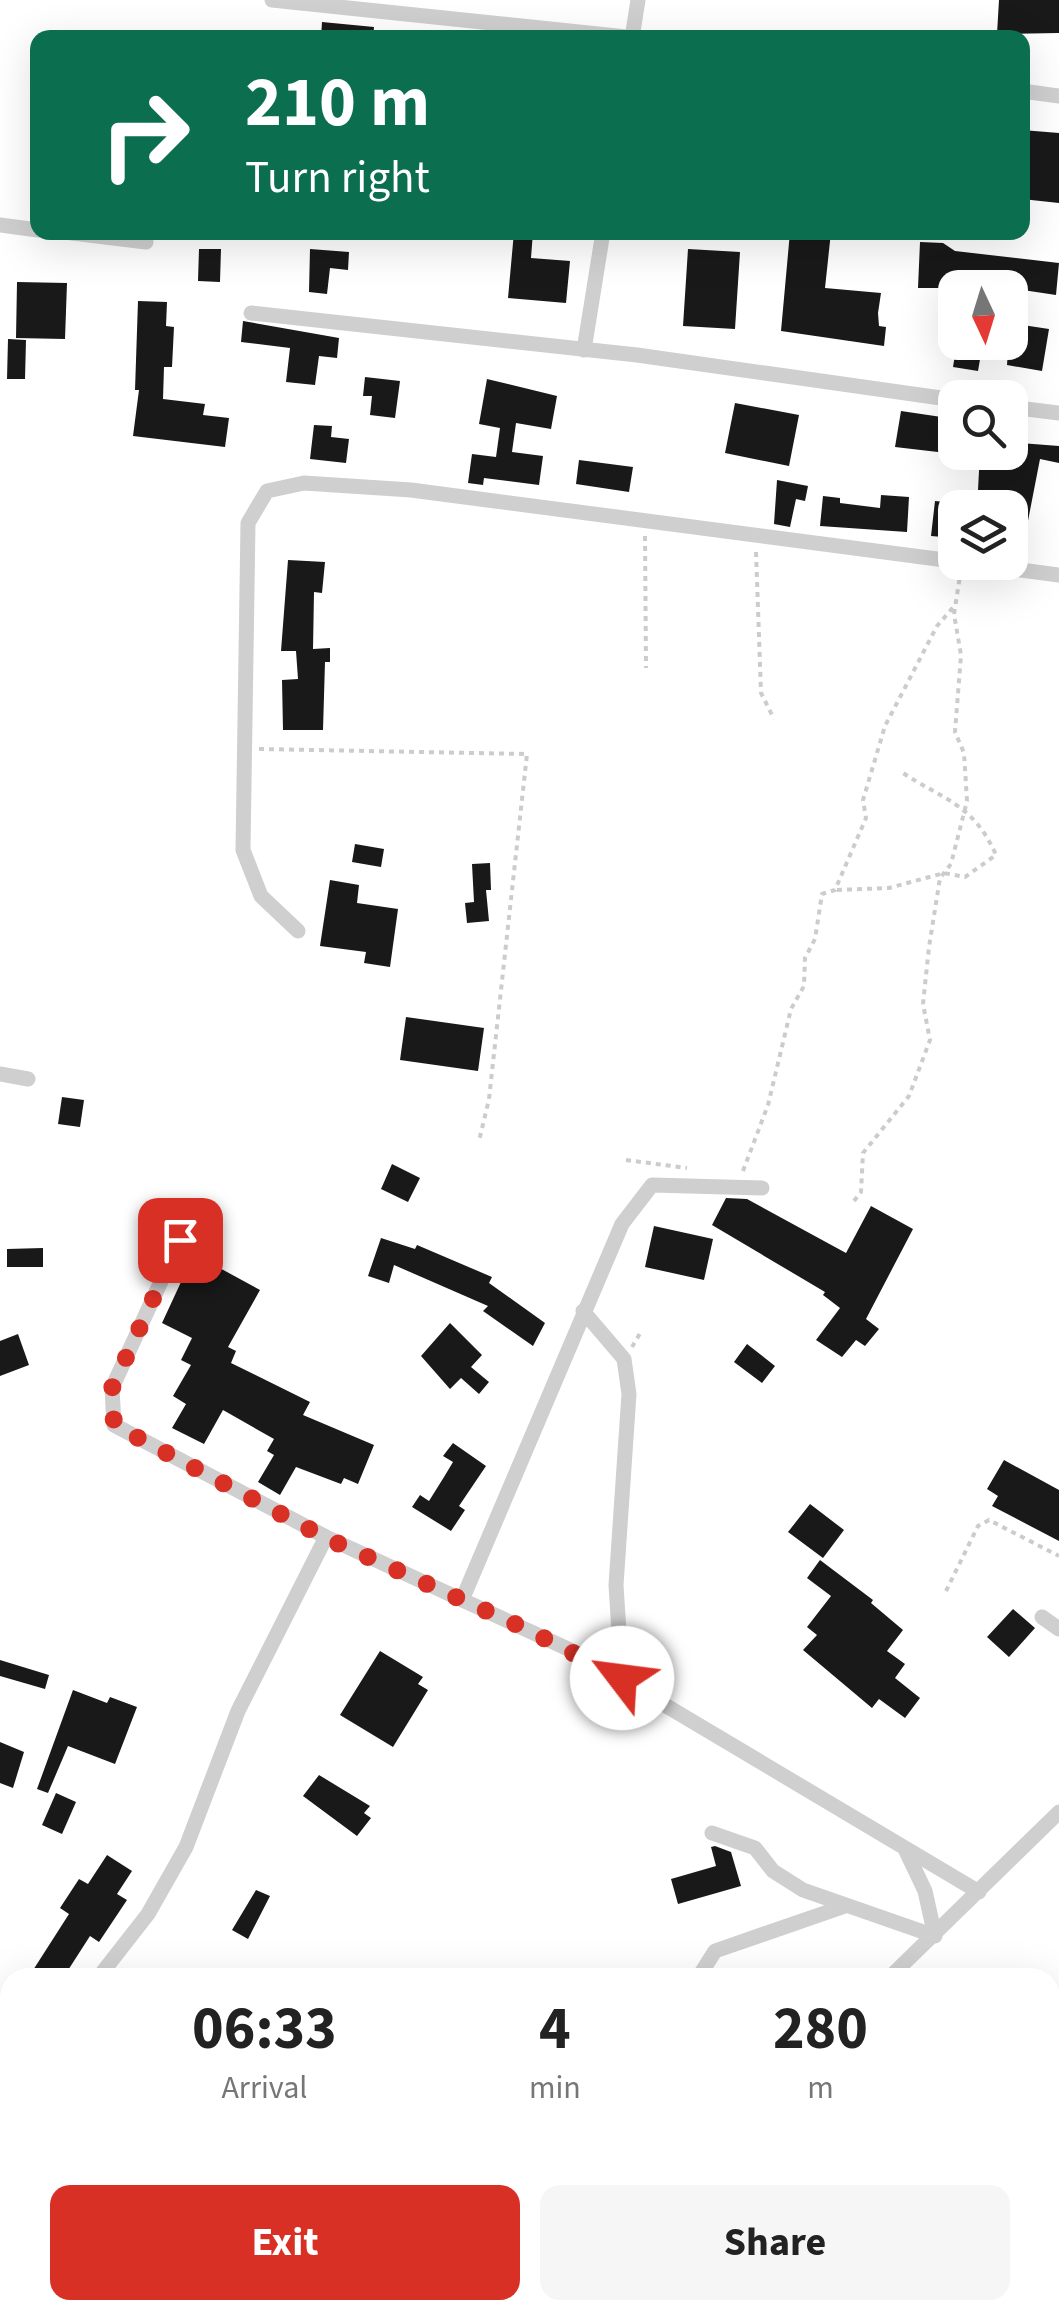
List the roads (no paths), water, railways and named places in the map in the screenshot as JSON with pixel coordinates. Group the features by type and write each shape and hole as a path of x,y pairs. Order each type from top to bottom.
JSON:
{"street":[{"path":"272,0 565,30"},
{"path":"634,30 638,0"},
{"path":"1030,92 1059,96"},
{"path":"0,226 30,229"},
{"path":"130,240 146,242"},
{"path":"584,350 602,240"},
{"path":"251,313 584,350 938,398"},
{"path":"1028,409 1059,413"},
{"path":"298,932 261,896 244,850 248,523 267,491 304,483 412,490 938,562"},
{"path":"1028,572 1059,575"},
{"path":"0,1074 28,1079"},
{"path":"462,1600 622,1224 652,1185 762,1188"},
{"path":"180,1240 112,1388 114,1425 326,1538 622,1678 979,1892"},
{"path":"583,1311 624,1359 629,1394 616,1585 622,1678"},
{"path":"106,1968 148,1914 186,1847 238,1710 326,1538"},
{"path":"1042,1617 1059,1630"},
{"path":"900,1968 1059,1812"},
{"path":"712,1832 755,1848 773,1871 802,1890 935,1936"},
{"path":"905,1849 925,1891 935,1936"},
{"path":"705,1968 715,1952 845,1906"}]}
